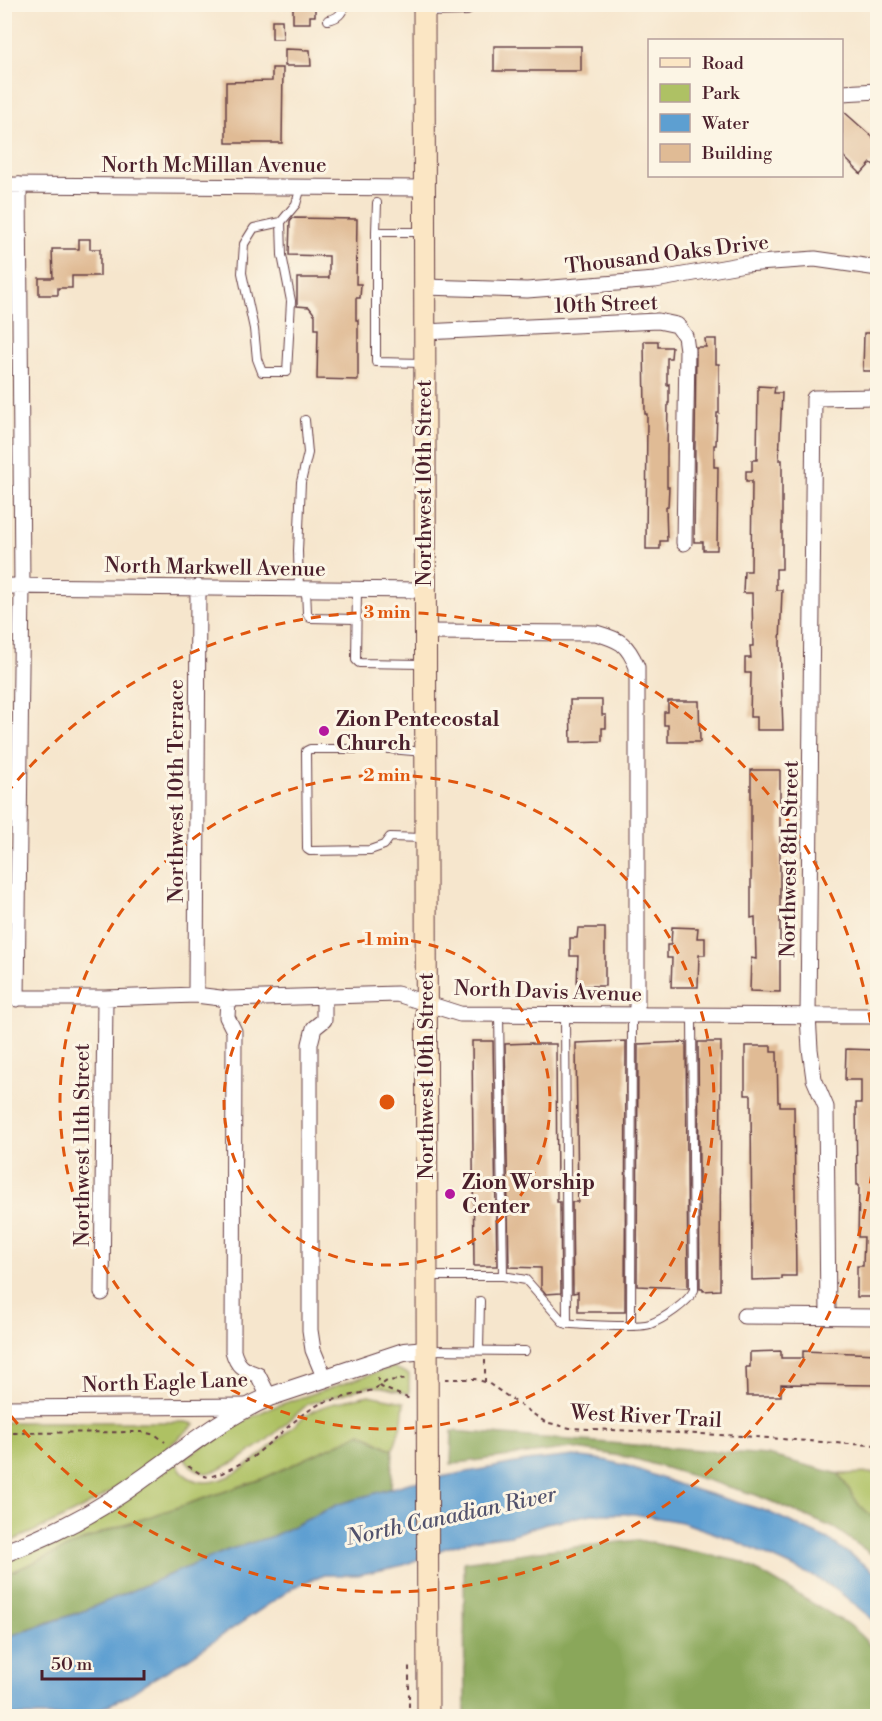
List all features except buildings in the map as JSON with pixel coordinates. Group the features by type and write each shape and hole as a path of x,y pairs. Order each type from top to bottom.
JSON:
{"main road":[{"name":"Northwest 10th Street","path":"424,8 426,1379 418,1412 428,1716"}],"street":[{"path":"843,93 878,91"},
{"name":"North McMillan Avenue","path":"12,185 423,188"},
{"path":"11,998 22,586 12,185"},
{"name":"Thousand Oaks Drive","path":"424,287 527,290 655,280 746,264 815,259 878,268"},
{"name":"10th Street","path":"424,332 658,321 677,325 685,336 687,350 684,543"},
{"name":"Northwest 8th Street","path":"828,1317 826,1107 814,1079 808,1016 814,398 878,397"},
{"name":"North Markwell Avenue","path":"4,586 424,590"},
{"name":"Northwest 10th Terrace","path":"196,995 198,587"},
{"path":"424,632 596,633 620,640 631,652 637,668 634,1015"},
{"name":"North Davis Avenue","path":"11,998 196,995 228,999 397,994 460,1014 878,1016"},
{"path":"324,996 324,1020 314,1028 310,1044 310,1330 313,1350 324,1379"},
{"name":"Northwest 11th Street","path":"102,1293 105,998"},
{"path":"228,999 227,1017 234,1030 233,1351 236,1364 258,1375 269,1397"},
{"path":"744,1316 878,1317"},
{"name":"North Eagle Lane","path":"4,1408 248,1406 404,1352 426,1350"},
{"path":"4,1553 55,1533 101,1508 216,1425 248,1406"}],"lane":[{"path":"328,20 336,18 343,12 345,4"},
{"path":"424,8 468,11 472,4"},
{"path":"281,222 282,255 291,301 287,372 262,372 256,359 254,329 243,273 244,244 254,228 281,222 296,204 301,187"},
{"path":"377,203 376,362 424,363"},
{"path":"376,232 424,232"},
{"path":"305,420 308,453 301,482 298,551 307,613 310,618 356,619"},
{"path":"357,590 356,660 359,663 424,664"},
{"path":"425,752 390,749 310,749 306,751 307,849 310,851 370,850 384,845 390,837 426,838"},
{"path":"499,1014 503,1276"},
{"path":"565,1014 567,1324"},
{"path":"631,1324 634,1015"},
{"path":"426,1276 503,1276 526,1280 567,1324 649,1324 682,1305 694,1290 693,1015"},
{"path":"480,1301 482,1350"},
{"path":"426,1350 525,1351"}],"path":[{"path":"482,1350 485,1382"},
{"name":"West River Trail","path":"4,1433 142,1432 162,1439 198,1474 209,1477 253,1457 303,1414 321,1403 381,1387 392,1380 475,1379 485,1382 545,1422 570,1428 878,1445"},
{"path":"381,1387 410,1398 418,1412"}],"green space":[{"path":"392,1367 409,1374 409,1394 370,1386 308,1404 266,1441 237,1461 218,1470 201,1472 184,1458 239,1423 270,1408"},
{"path":"369,1395 404,1402 402,1422 393,1450 361,1433 262,1479 101,1533 5,1575 5,1562 90,1524 176,1463 188,1477 203,1482 219,1480 236,1473 252,1462 314,1410"},
{"path":"4,1422 185,1422 195,1424 145,1466 92,1503 5,1544"},
{"path":"452,1431 767,1455 839,1474 859,1505 877,1520 877,1558 834,1528 756,1495 632,1458 571,1448 451,1464"},
{"path":"361,1433 393,1450 391,1489 339,1504 273,1536 228,1550 86,1610 28,1629 5,1640 5,1575 101,1533 262,1479"},
{"path":"877,1473 877,1520 859,1505 839,1474"},
{"path":"638,1540 743,1562 851,1626 877,1652 877,1716 465,1716 464,1562"},
{"path":"145,1710 323,1716 126,1716"}],"water":[{"name":"North Canadian River","path":"574,1456 628,1466 683,1486 766,1511 828,1539 877,1574 877,1623 838,1591 817,1578 731,1539 682,1522 634,1514 592,1514 546,1523 511,1535 472,1540 404,1565 358,1575 322,1575 296,1586 184,1661 127,1696 86,1716 5,1716 4,1639 10,1636 86,1610 228,1550 273,1536 339,1504 409,1483 526,1461"}],"place":[{"name":"Zion Pentecostal Church","path":"324,731"},
{"name":"Zion Worship Center","path":"450,1194"}]}
